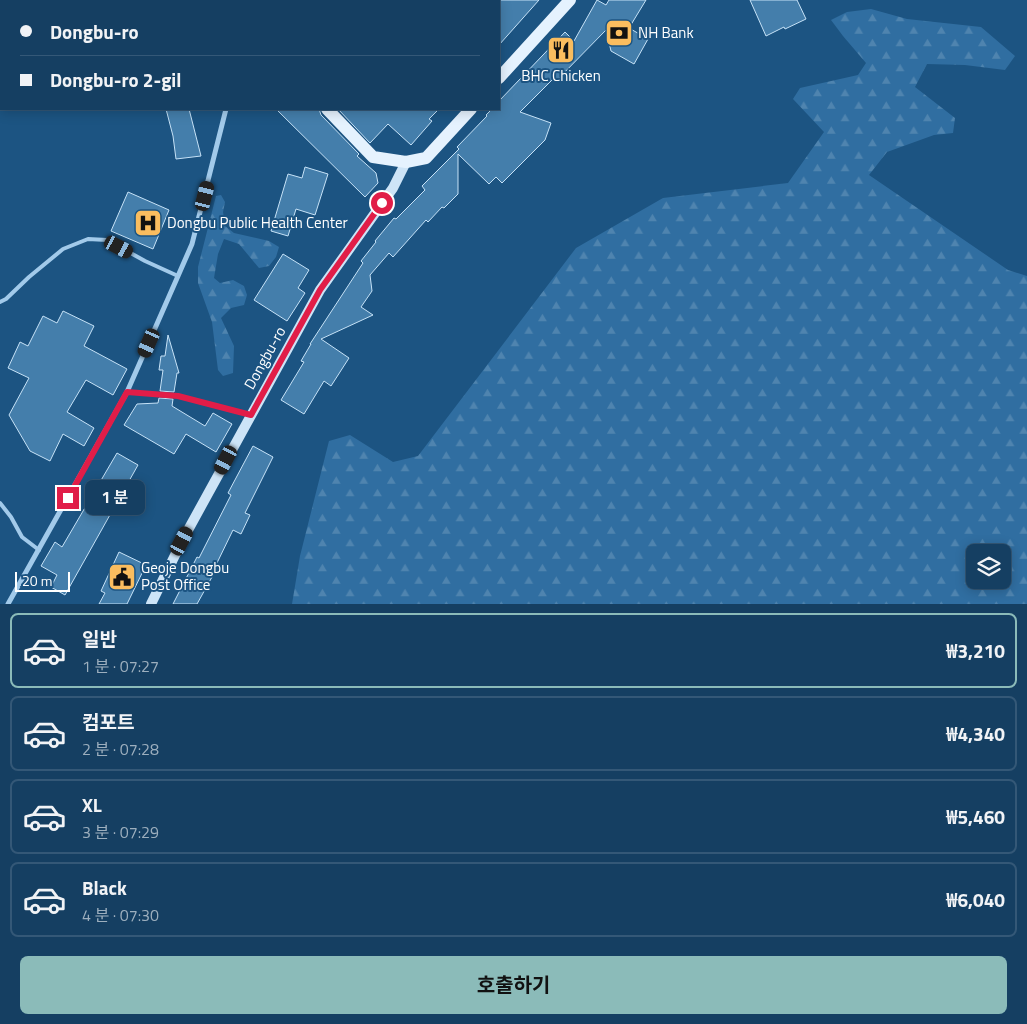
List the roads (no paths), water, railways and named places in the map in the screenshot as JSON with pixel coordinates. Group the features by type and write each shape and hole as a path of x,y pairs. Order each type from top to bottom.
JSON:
{"main road":[{"path":"500,77 570,0"},
{"path":"328,110 374,156 406,162 426,158 470,110"}],"street":[{"path":"8,604 127,392 192,244 226,110"},
{"name":"Dongbu-ro","path":"151,604 182,541 320,290 393,188 406,162"}],"lane":[{"path":"0,302 6,299 63,248 88,239 107,240 145,261 178,276"},
{"path":"127,392 178,396 251,415"},
{"path":"0,503 22,537 38,550"}],"place":[{"name":"NH Bank","path":"619,33"},
{"name":"BHC Chicken","path":"561,50"},
{"name":"Dongbu Public Health Center","path":"148,223"},
{"name":"Geoje Dongbu Post Office","path":"122,577"}]}
